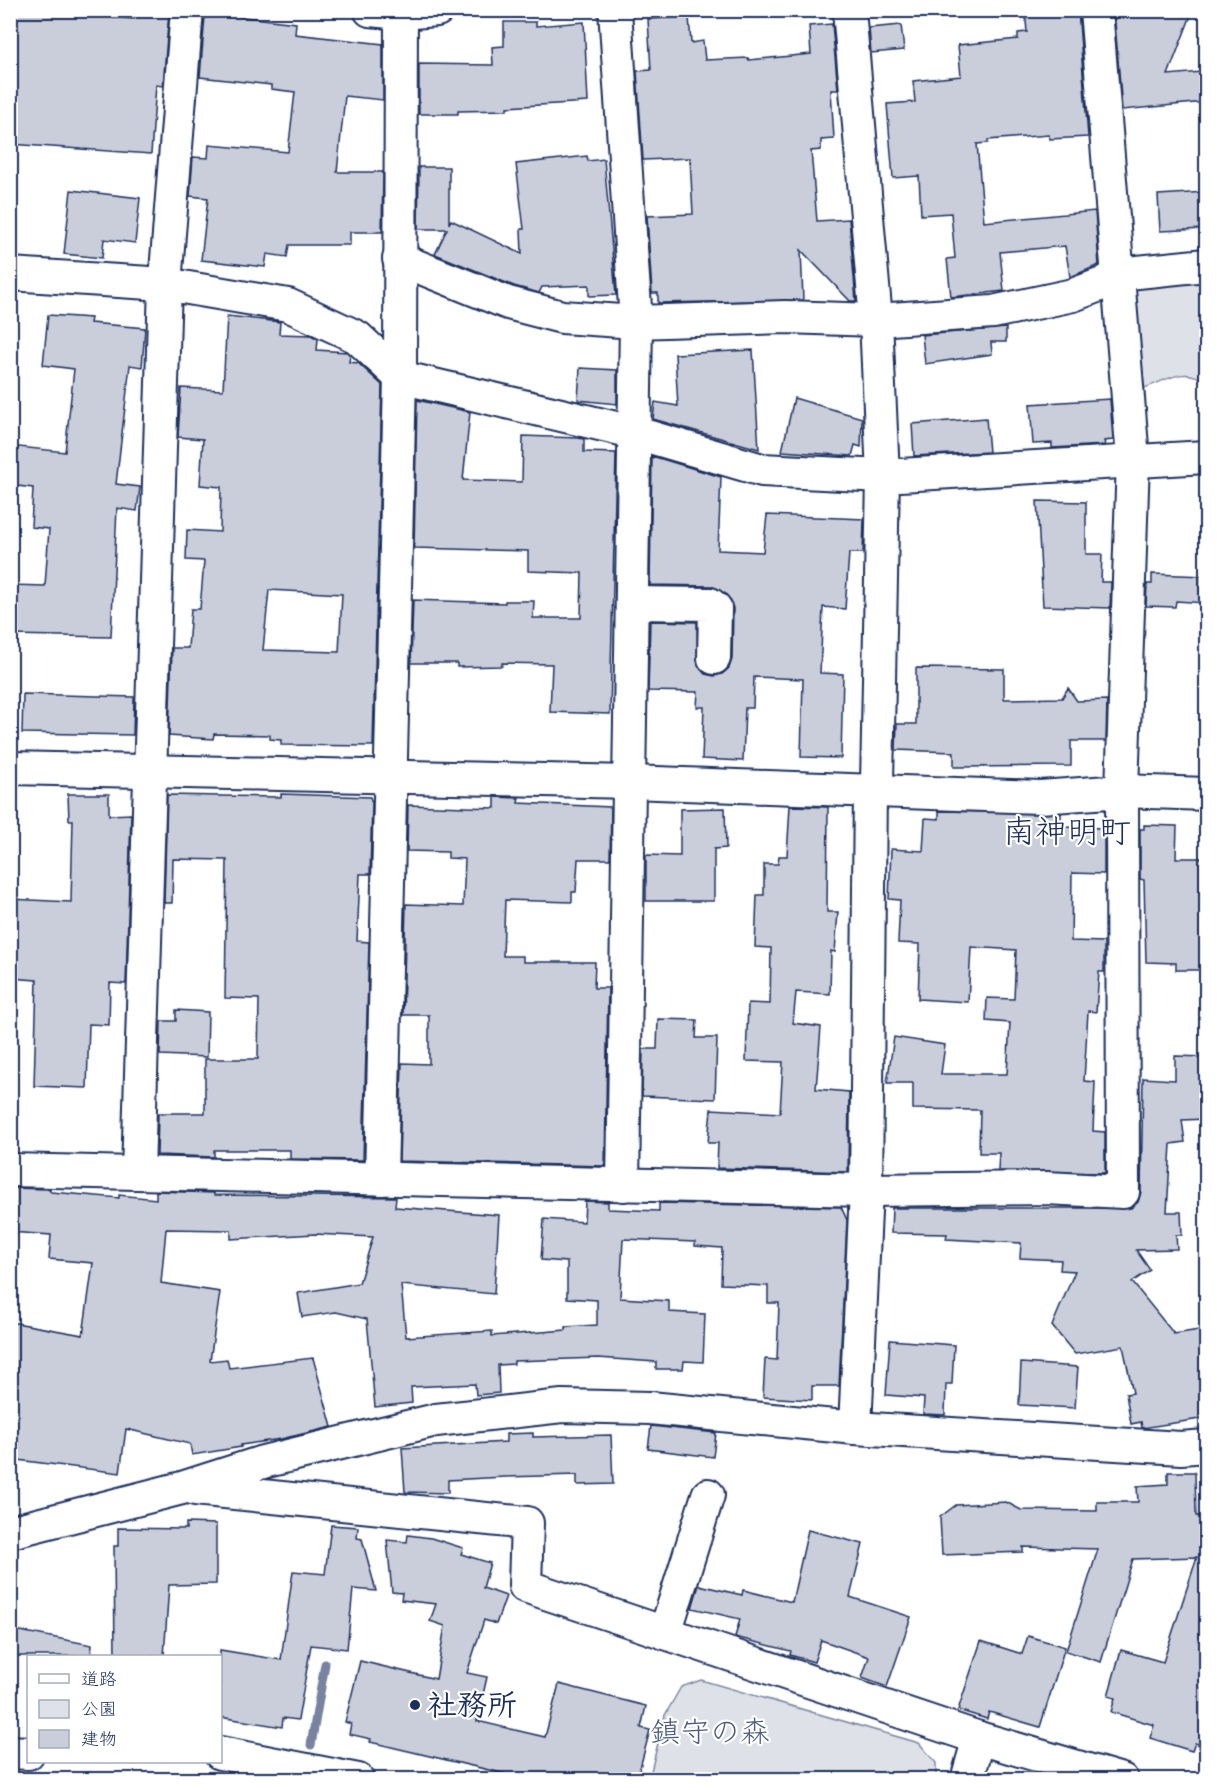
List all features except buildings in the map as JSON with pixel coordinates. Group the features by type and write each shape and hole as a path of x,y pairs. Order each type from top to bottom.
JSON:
{"street":[{"path":"138,1173 165,284 187,10"},
{"path":"370,10 401,12 437,10"},
{"path":"615,10 636,322 623,1185"},
{"path":"849,10 876,320 883,476 877,783 870,790 866,1190 855,1428"},
{"path":"10,1170 866,1190 1046,1188 1122,1192 1122,791 1133,459 1096,10"},
{"path":"381,1179 400,377 401,12"},
{"path":"399,259 508,303 562,317 636,322 785,317 876,320 993,312 1072,295 1105,283 1118,274 1206,265"},
{"path":"10,274 165,284 288,305 357,337 400,377 633,432 762,470 883,476 1133,459 1206,457"},
{"path":"632,603 710,604 715,608 714,658"},
{"path":"10,768 630,782 1040,797 1122,791 1206,794"},
{"path":"10,1532 182,1488 263,1462 436,1420 562,1406 650,1407 855,1428 1181,1448 1206,1446"},
{"path":"182,1488 527,1523 525,1586 979,1738 1122,1779"},
{"path":"665,1633 708,1495"},
{"path":"967,1779 979,1738"},
{"path":"10,1752 27,1753"},
{"path":"222,1753 358,1779"}],"green space":[{"path":"1206,273 1206,382 1198,377 1181,375 1141,389 1130,281"},
{"name":"鎮守の森","path":"701,1680 919,1743 936,1763 936,1779 649,1779 665,1715 681,1687"}],"waterway":[{"path":"311,1745 325,1664"}],"place":[{"name":"社務所","path":"415,1705"}],"district":[{"name":"南神明町","path":"1067,831"}]}
